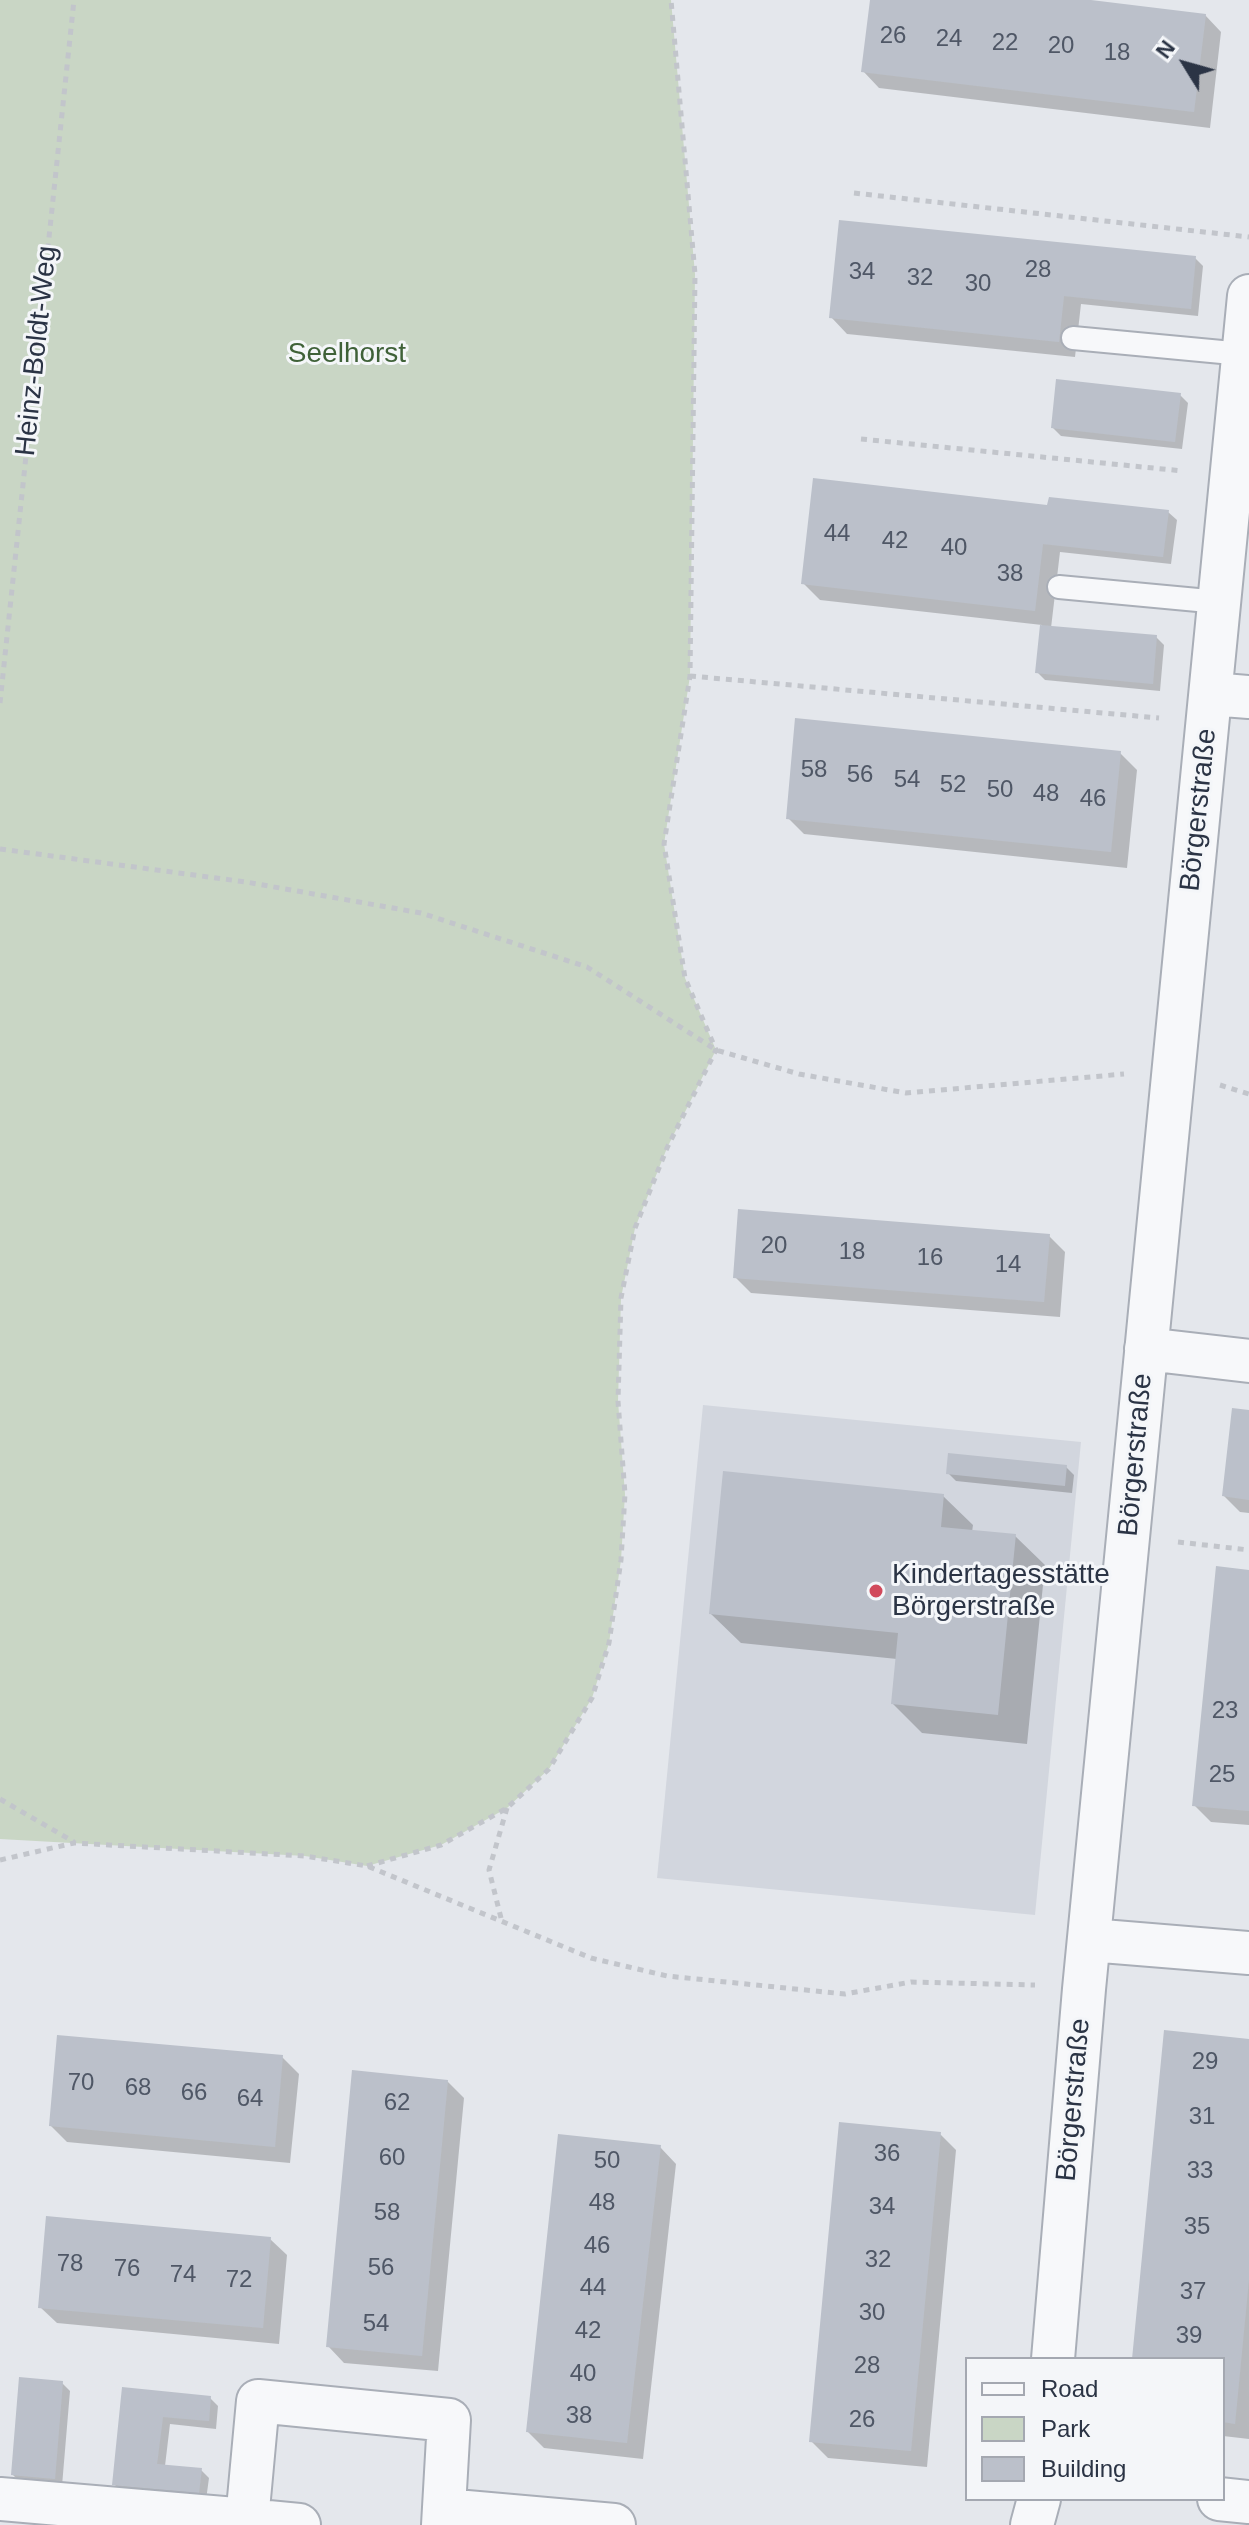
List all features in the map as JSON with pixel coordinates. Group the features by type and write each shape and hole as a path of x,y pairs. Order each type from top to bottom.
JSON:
{"street":[{"name":"Börgerstraße","path":"1053,2357 1084,1989 1173,1070 1222,704 1219,602 1249,296"},
{"path":"1146,1349 1249,1361"},
{"path":"1090,1940 1249,1953"},
{"path":"247,2520 258,2401 449,2420 444,2518 614,2525"},
{"path":"0,2499 299,2525"},
{"path":"1225,2500 1249,2502"},
{"path":"1032,2525 1038,2501"}],"lane":[{"path":"1073,338 1243,354"},
{"path":"1059,587 1219,602"}],"path":[{"name":"Heinz-Boldt-Weg","path":"0,703 74,0"},
{"path":"367,1866 441,1845 507,1808 549,1769 592,1698 609,1643 621,1560 625,1494 618,1401 621,1298 635,1228 667,1148 716,1050 685,978 664,844 690,676 695,274 671,0"},
{"path":"854,193 1249,237"},
{"path":"861,439 1232,476"},
{"path":"690,676 1222,704"},
{"path":"0,849 246,882 421,913 587,967 716,1050 799,1074 906,1093 1173,1070"},
{"path":"1129,1536 1249,1550"},
{"path":"0,1799 74,1843"},
{"path":"501,1919 489,1870 507,1808"},
{"path":"0,1860 74,1843 305,1856 367,1866 591,1958 667,1976 845,1994 911,1982 1084,1989"}],"shaded area":[{"name":"Kindertagesstätte Börgerstraße","path":"703,1405 1081,1442 1035,1915 657,1878"}],"green space":[{"name":"Seelhorst","path":"0,0 671,0 695,274 690,676 664,844 685,978 716,1050 667,1148 635,1228 621,1298 618,1401 625,1494 621,1560 609,1643 592,1698 549,1769 507,1808 441,1845 367,1866 305,1856 0,1839"}],"building":[{"path":"870,0 1091,0 1206,14 1194,112 861,72"},
{"path":"839,220 1196,256 1191,309 1064,296 1059,342 829,318"},
{"path":"1056,379 1181,393 1175,442 1051,428"},
{"path":"813,478 1047,505 1049,497 1169,510 1163,557 1043,544 1035,611 801,584"},
{"path":"1040,625 1157,635 1153,684 1035,673"},
{"path":"795,718 1121,751 1111,852 786,819"},
{"path":"738,1209 1050,1234 1044,1302 733,1278"},
{"path":"1232,1408 1249,1410 1249,1500 1222,1496"},
{"path":"948,1453 1067,1465 1065,1486 946,1474"},
{"path":"723,1471 944,1494 941,1527 1016,1534 998,1715 891,1704 898,1633 709,1614"},
{"path":"1216,1566 1249,1570 1249,1811 1192,1806"},
{"path":"1164,2030 1249,2039 1249,2279 1235,2424 1225,2422 1225,2357 1132,2357"},
{"path":"57,2035 283,2055 275,2147 49,2126"},
{"path":"352,2070 448,2080 422,2356 326,2347"},
{"path":"839,2122 941,2132 911,2451 809,2442"},
{"path":"558,2134 661,2145 627,2443 526,2432"},
{"path":"46,2216 271,2237 263,2328 38,2308"},
{"path":"19,2377 63,2381 55,2479 11,2475"},
{"path":"122,2387 211,2396 209,2421 163,2417 157,2464 202,2468 199,2493 112,2485"}],"place":[{"name":"Kindertagesstätte Börgerstraße","path":"876,1591"}]}
